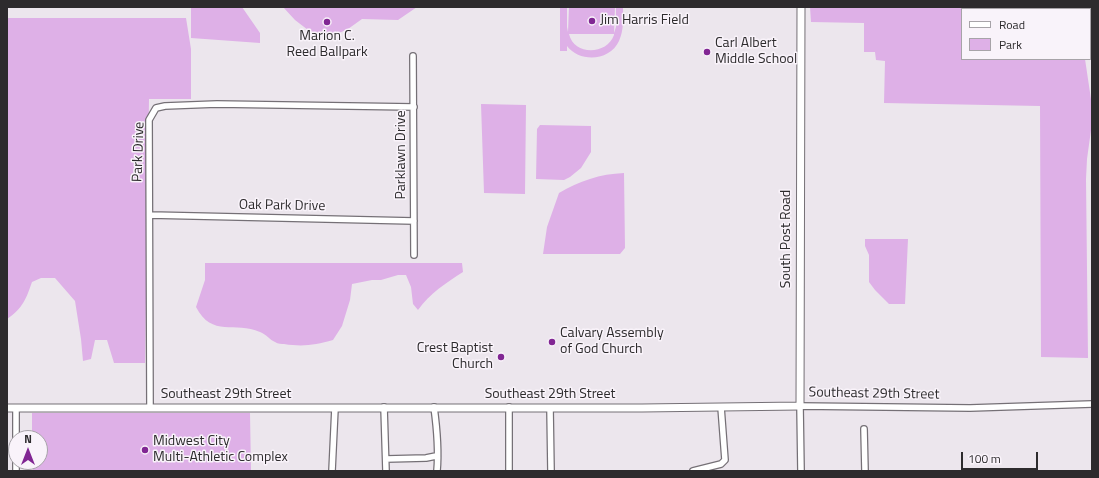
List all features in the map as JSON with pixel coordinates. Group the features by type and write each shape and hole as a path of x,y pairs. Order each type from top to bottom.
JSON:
{"main road":[{"name":"South Post Road","path":"800,406 801,7"},
{"name":"Southeast 29th Street","path":"7,408 550,408 800,406"}],"street":[{"name":"Parklawn Drive","path":"413,56 414,255"},
{"name":"Park Drive","path":"150,408 149,120 156,108 165,106 217,104 414,107"},
{"name":"Oak Park Drive","path":"150,215 414,221"},
{"name":"Southeast 29th Street","path":"800,406 970,408 1092,404"},
{"name":"South Post Road","path":"800,406 800,471"},
{"path":"384,407 386,471"},
{"path":"434,407 438,443 436,456 438,461 437,471"},
{"path":"509,407 509,471"},
{"path":"693,471 721,464 725,460 721,407"},
{"path":"16,408 16,471"},
{"path":"332,471 335,408"},
{"path":"550,408 550,471"},
{"path":"864,429 865,471"},
{"path":"386,459 426,458 436,456"}],"green space":[{"path":"191,7 242,7 260,33 260,43 191,38"},
{"name":"Marion C. Reed Ballpark","path":"283,7 417,7 398,20 362,19 348,29 339,33 329,34 308,30 295,20"},
{"path":"560,7 567,7 568,32 569,7 615,7 614,33 616,27 616,7 623,7 621,37 615,48 609,53 602,56 587,57 579,55 567,46 567,51 560,51","holes":["569,34 614,34 610,42 605,46 591,50 577,46 572,41"]},
{"path":"810,7 1038,7 1040,8 961,8 961,60 1085,60 1092,106 1092,123 1086,179 1088,358 1041,357 1040,106 884,103 885,61 876,60 875,52 864,52 864,23 811,22"},
{"path":"7,18 186,18 191,49 191,99 149,99 145,363 114,363 107,340 95,340 91,359 83,361 75,301 55,278 41,278 32,282 23,303 17,311 7,319"},
{"path":"481,104 526,105 525,194 484,193"},
{"path":"540,125 591,126 591,152 581,168 570,177 564,180 536,179 537,129"},
{"path":"624,173 625,248 620,254 543,254 547,227 559,193 590,179"},
{"path":"865,239 908,239 905,304 889,304 869,282 869,255 865,246"},
{"path":"205,263 462,263 463,272 433,293 418,310 413,304 411,287 406,275 398,275 381,280 372,280 352,284 350,300 342,326 333,340 315,344 297,345 277,343 262,333 251,329 217,326 202,317 196,307 205,280"},
{"name":"Midwest City Multi-Athletic Complex","path":"32,413 250,413 251,471 33,471 48,470 48,430 32,430"}],"place":[{"name":"Jim Harris Field","path":"592,21"},
{"name":"Marion C. Reed Ballpark","path":"327,22"},
{"name":"Carl Albert Middle School","path":"707,52"},
{"name":"Calvary Assembly of God Church","path":"552,342"},
{"name":"Crest Baptist Church","path":"501,357"},
{"name":"Midwest City Multi-Athletic Complex","path":"145,450"}]}
